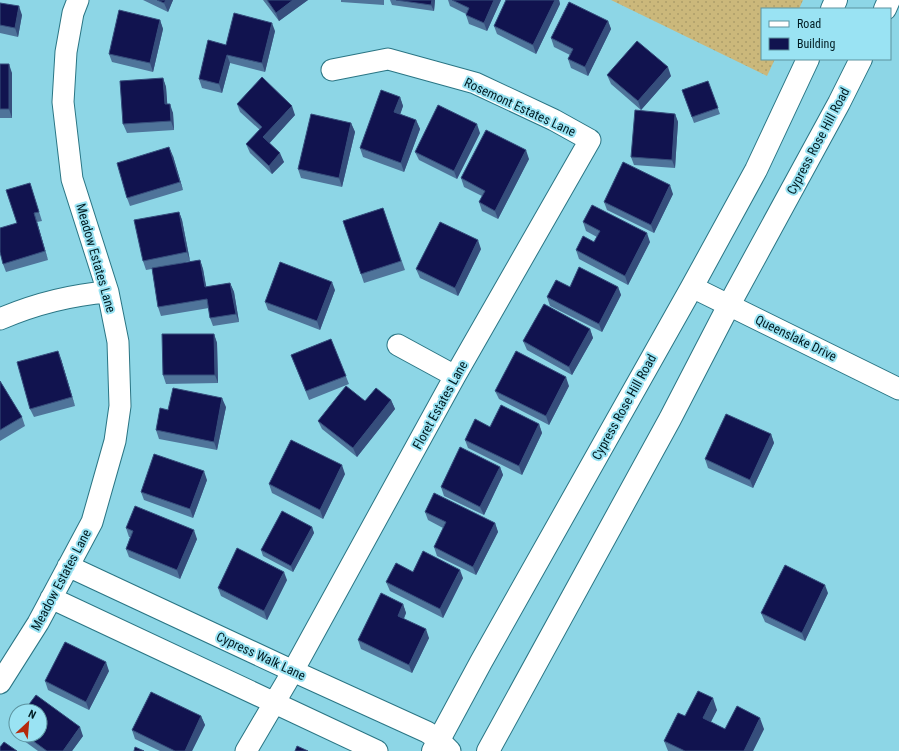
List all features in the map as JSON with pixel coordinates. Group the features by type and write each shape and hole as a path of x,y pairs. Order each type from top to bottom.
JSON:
{"main road":[{"name":"Cypress Rose Hill Road","path":"440,747 481,662 692,287 756,170 808,60"},
{"name":"Cypress Rose Hill Road","path":"488,751 670,419 729,305 839,103 860,60"}],"street":[{"name":"Meadow Estates Lane","path":"0,684 38,623 92,522 114,441 120,406 118,342 108,292 72,179 63,102 66,52 73,13 78,0"},
{"name":"Rosemont Estates Lane","path":"332,70 388,59 475,83 554,120 590,140"},
{"name":"Floret Estates Lane","path":"246,751 293,672 455,376 590,140"},
{"name":"Queenslake Drive","path":"692,287 899,389"},
{"path":"0,319 57,299 108,292"},
{"path":"398,345 455,376"},
{"name":"Cypress Walk Lane","path":"68,566 293,672 427,732 440,747"},
{"path":"52,598 377,751"}],"shaded area":[{"path":"611,0 803,0 799,8 761,8 761,60 775,60 767,76"}],"building":[{"path":"157,0 166,0 164,3"},
{"path":"267,0 293,0 276,13"},
{"path":"396,0 432,0 431,5"},
{"path":"452,0 494,0 484,23 466,15 469,8"},
{"path":"506,0 555,0 533,45 494,26"},
{"path":"569,2 608,21 585,67 568,59 573,49 551,38"},
{"path":"0,3 19,6 15,28 0,25"},
{"path":"119,10 160,20 150,63 109,54"},
{"path":"234,13 272,23 262,63 227,55 219,84 199,79 208,40 226,45"},
{"path":"637,41 668,67 638,101 607,75"},
{"path":"0,64 9,64 9,109 0,109"},
{"path":"262,77 292,106 263,137 280,153 269,166 246,144 262,127 237,104"},
{"path":"163,78 165,104 170,104 171,121 123,124 120,81"},
{"path":"708,81 718,108 692,117 682,90"},
{"path":"381,90 400,97 394,112 416,120 401,163 360,148"},
{"path":"438,105 477,124 454,171 415,152"},
{"path":"635,110 675,114 672,160 631,157"},
{"path":"311,114 351,123 339,178 298,169"},
{"path":"486,130 526,150 495,211 479,202 485,191 461,178"},
{"path":"169,147 180,182 127,198 117,163"},
{"path":"623,162 670,185 651,225 604,202"},
{"path":"30,183 39,212 34,213 45,251 3,264 0,252 0,228 17,223 6,190"},
{"path":"592,205 647,233 625,276 576,250 583,236 594,242 600,231 583,222"},
{"path":"383,208 401,261 361,274 343,221"},
{"path":"179,212 187,252 143,261 134,220"},
{"path":"440,222 478,240 455,288 416,269"},
{"path":"200,260 205,287 230,283 236,314 210,318 207,299 158,307 152,268"},
{"path":"280,262 332,282 317,321 265,302"},
{"path":"579,267 618,287 599,324 547,297 556,280 570,287"},
{"path":"544,304 590,329 569,367 523,341"},
{"path":"162,334 214,334 215,375 163,375"},
{"path":"331,339 346,376 306,391 291,355"},
{"path":"58,351 72,397 30,409 17,362"},
{"path":"516,351 566,377 546,416 495,391"},
{"path":"0,381 22,417 0,430"},
{"path":"346,386 365,401 376,388 391,400 353,448 318,421"},
{"path":"173,388 222,398 214,442 156,430 160,408 168,410"},
{"path":"501,405 539,424 519,466 465,440 475,419 490,427"},
{"path":"726,414 771,434 750,480 705,459"},
{"path":"291,440 342,465 320,510 269,484"},
{"path":"460,447 500,467 480,507 441,487"},
{"path":"154,454 204,471 190,509 141,492"},
{"path":"434,493 495,523 473,567 434,547 446,522 425,512"},
{"path":"135,506 194,530 177,570 126,549 133,531 126,528"},
{"path":"282,511 312,527 291,566 261,550"},
{"path":"237,548 284,572 264,611 218,588"},
{"path":"423,551 460,570 440,609 386,582 396,563 413,572"},
{"path":"785,565 825,585 802,633 761,613"},
{"path":"381,593 403,604 398,616 426,629 409,665 358,640"},
{"path":"65,642 106,662 86,702 45,681"},
{"path":"698,691 713,698 703,718 725,729 737,706 760,718 744,751 685,751 664,741 678,713 685,716"},
{"path":"151,692 201,716 185,751 175,751 132,730"},
{"path":"36,695 47,703 30,703"},
{"path":"48,704 80,727 63,751 47,751 36,743 48,743"},
{"path":"4,742 17,751 0,751 0,747"},
{"path":"297,746 308,751 295,751"},
{"path":"135,747 144,751 134,751"}]}
